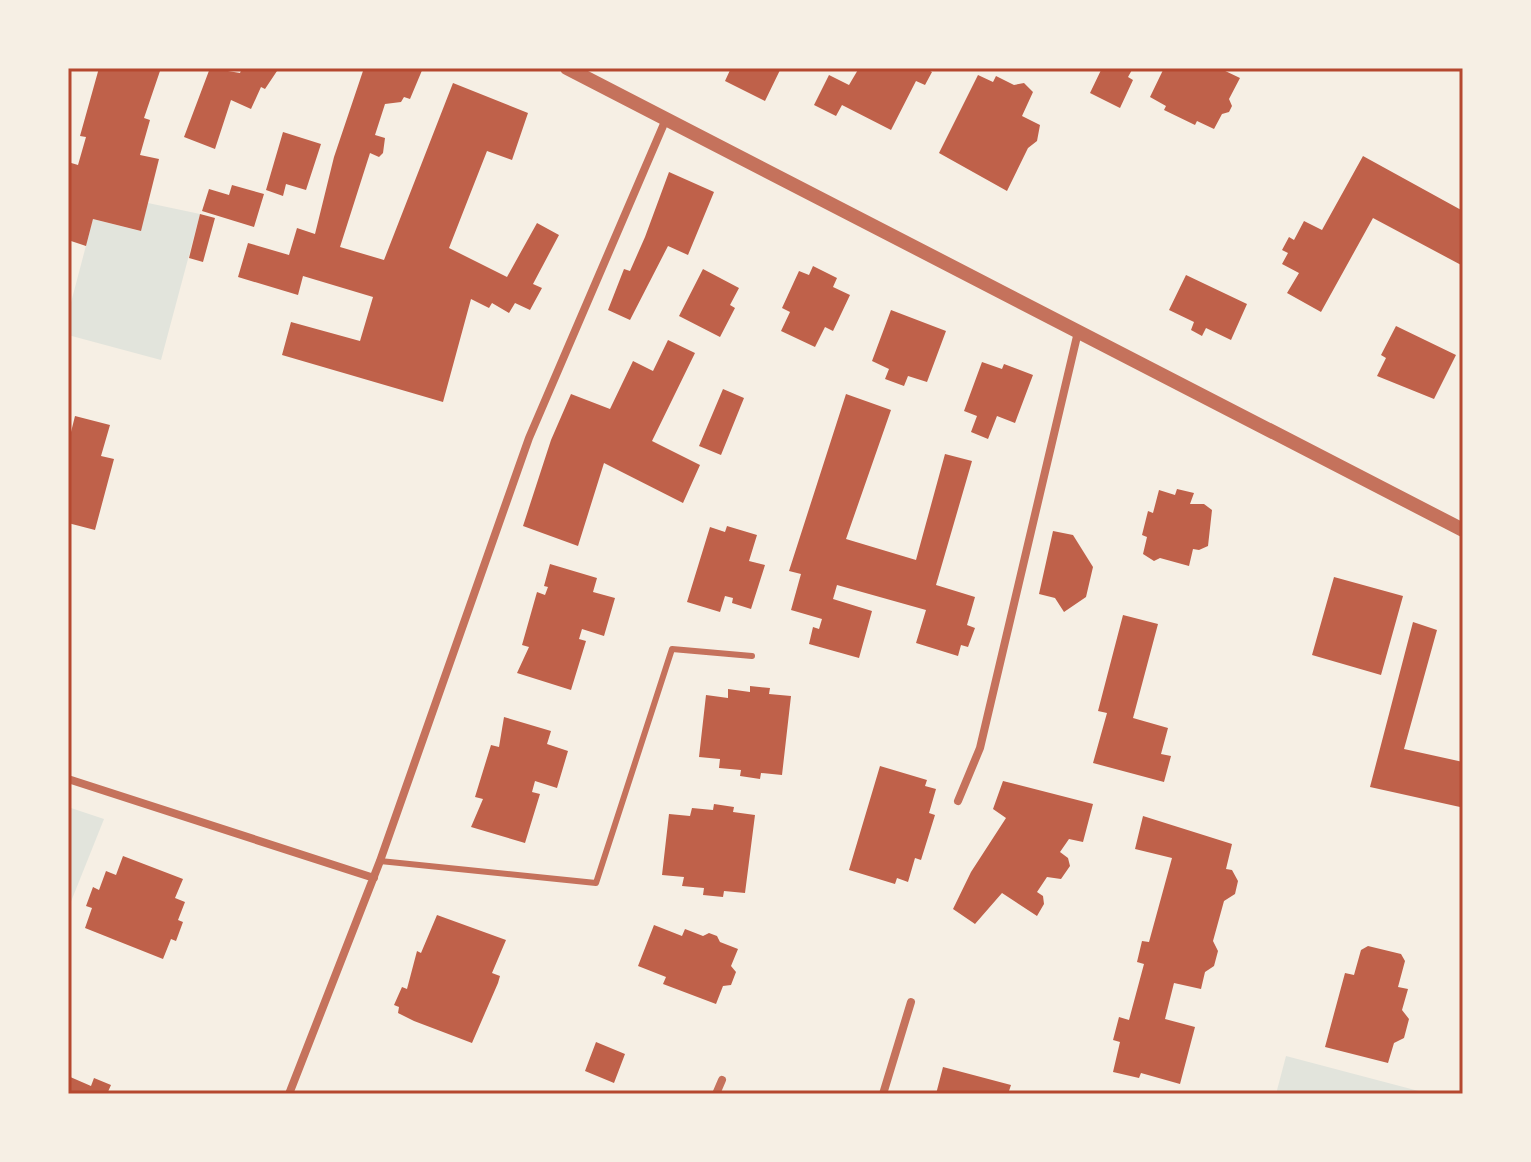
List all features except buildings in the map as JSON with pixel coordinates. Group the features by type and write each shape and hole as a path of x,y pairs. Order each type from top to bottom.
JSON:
{"street":[{"path":"567,68 1463,530"},
{"path":"289,1094 374,878 529,438 666,119"},
{"path":"958,801 980,748 1078,332"},
{"path":"68,779 374,878"},
{"path":"883,1094 911,1002"},
{"path":"716,1094 722,1080"}],"lane":[{"path":"380,861 596,883 672,649 752,656"}],"shaded area":[{"path":"148,203 200,214 161,360 68,335 68,314 93,219 140,231"},
{"path":"68,807 104,819 68,909"},
{"path":"1286,1056 1430,1094 1276,1094"}]}
